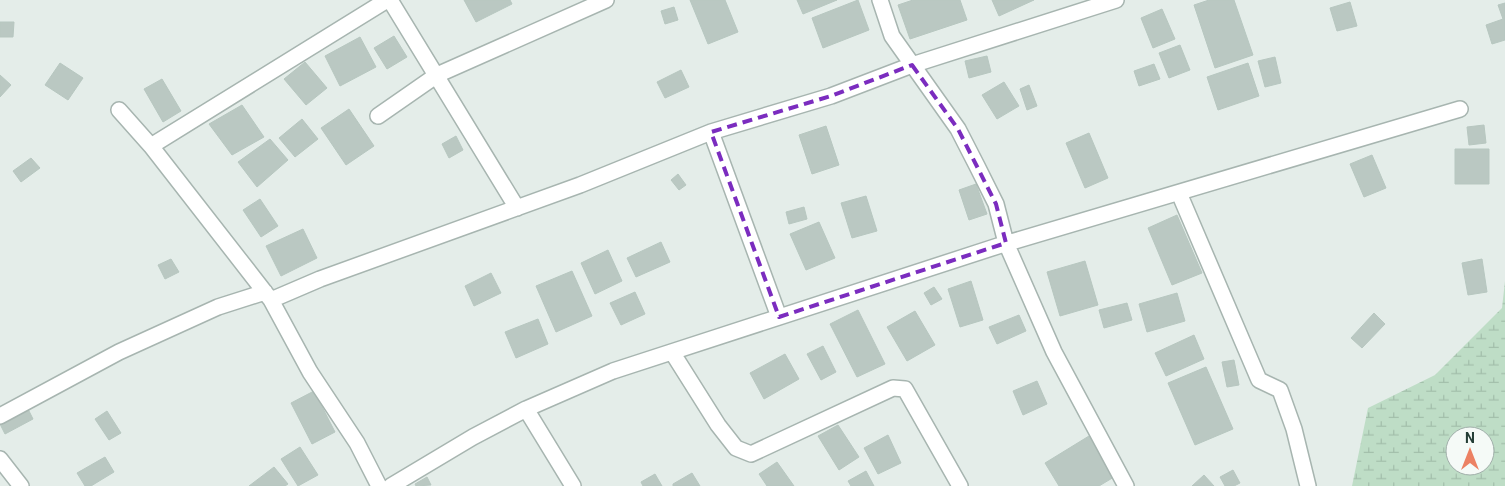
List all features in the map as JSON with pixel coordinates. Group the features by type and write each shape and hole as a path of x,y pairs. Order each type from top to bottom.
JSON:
{"street":[{"path":"151,146 388,0 437,74 516,208"},
{"path":"378,116 437,74 606,0"},
{"path":"880,0 892,36 962,136 996,204 1006,243 1054,352 1126,486"},
{"path":"0,416 119,352 218,308 268,296 320,279 580,185 711,132 831,96 912,65 1116,0"},
{"path":"391,486 473,437 526,409 613,371 1006,243 1179,194 1460,109"},
{"path":"119,110 151,146 268,296 310,372 357,443 379,486"},
{"path":"711,132 779,317"},
{"path":"1179,194 1259,380 1280,390 1294,429 1308,486"},
{"path":"672,352 718,425 736,448 751,454 893,388 905,389 960,486"},
{"path":"526,409 573,486"},
{"path":"0,459 21,486"}],"highlighted area":[{"path":"912,65 958,129 996,204 1006,243 779,317 711,132 831,96"}],"green space":[{"path":"1505,281 1505,486 1352,486 1368,408 1435,375 1502,308"}],"building":[{"path":"464,0 510,0 512,4 476,22"},
{"path":"690,0 725,0 738,32 708,44"},
{"path":"797,0 837,0 803,14"},
{"path":"858,0 869,30 823,48 812,18"},
{"path":"913,0 960,0 967,20 910,39 898,5"},
{"path":"992,0 1034,0 999,16"},
{"path":"1209,0 1234,0 1253,55 1215,68 1194,5"},
{"path":"1350,2 1357,26 1337,31 1330,8"},
{"path":"1505,3 1505,40 1492,44 1486,25 1503,19 1498,5"},
{"path":"674,7 678,20 665,24 661,11"},
{"path":"1162,9 1175,39 1153,48 1141,18"},
{"path":"0,22 14,22 13,37 0,37"},
{"path":"394,36 407,57 387,69 374,48"},
{"path":"360,37 376,67 340,86 325,56"},
{"path":"1180,45 1190,70 1169,78 1159,53"},
{"path":"987,56 991,72 969,78 965,61"},
{"path":"1275,57 1281,83 1265,87 1258,61"},
{"path":"305,62 327,88 306,105 284,79"},
{"path":"60,63 83,78 68,100 45,85"},
{"path":"1248,63 1259,96 1218,110 1207,77"},
{"path":"1154,64 1160,79 1139,86 1134,71"},
{"path":"681,70 689,87 665,98 657,82"},
{"path":"0,75 11,85 0,97"},
{"path":"162,79 181,111 163,122 144,89"},
{"path":"1004,82 1019,106 997,119 982,95"},
{"path":"1029,85 1037,106 1027,110 1020,89"},
{"path":"242,105 264,137 232,155 209,124"},
{"path":"349,109 374,146 346,165 321,128"},
{"path":"302,119 318,139 295,157 279,138"},
{"path":"1484,125 1486,143 1469,145 1467,127"},
{"path":"826,126 839,165 812,174 799,135"},
{"path":"1089,133 1108,178 1085,188 1066,143"},
{"path":"456,136 463,150 449,158 442,144"},
{"path":"270,139 288,160 257,187 238,162"},
{"path":"1455,149 1489,149 1489,184 1455,184"},
{"path":"1372,155 1386,188 1364,197 1350,164"},
{"path":"31,158 40,168 21,182 13,171"},
{"path":"678,174 686,185 679,190 671,180"},
{"path":"976,184 987,214 969,220 959,190"},
{"path":"866,196 877,231 852,238 841,203"},
{"path":"260,199 278,226 261,237 243,210"},
{"path":"804,207 807,219 789,224 786,212"},
{"path":"1177,215 1202,273 1172,285 1148,228"},
{"path":"819,222 835,258 806,270 790,234"},
{"path":"303,229 317,258 281,276 266,246"},
{"path":"661,242 670,262 636,277 627,258"},
{"path":"608,250 622,281 595,294 581,263"},
{"path":"171,259 179,272 165,279 158,265"},
{"path":"1482,259 1487,292 1468,295 1462,263"},
{"path":"1085,261 1098,305 1060,316 1047,272"},
{"path":"572,271 592,316 556,332 536,286"},
{"path":"491,273 501,293 474,306 465,286"},
{"path":"971,281 983,320 960,327 948,289"},
{"path":"934,287 942,299 931,305 924,293"},
{"path":"635,292 645,314 621,325 610,303"},
{"path":"1177,293 1185,321 1147,332 1139,304"},
{"path":"1127,303 1132,320 1104,328 1099,310"},
{"path":"858,310 885,364 857,377 830,324"},
{"path":"915,311 935,345 907,361 887,327"},
{"path":"1374,313 1385,324 1362,348 1351,338"},
{"path":"1019,315 1026,331 997,344 989,327"},
{"path":"538,319 548,344 516,358 505,332"},
{"path":"1194,335 1204,359 1166,376 1155,353"},
{"path":"823,346 836,372 821,380 807,354"},
{"path":"785,354 799,379 764,399 750,373"},
{"path":"1234,360 1239,385 1227,387 1222,362"},
{"path":"1206,367 1233,429 1195,445 1168,383"},
{"path":"1037,381 1047,404 1023,415 1013,391"},
{"path":"314,391 335,432 312,444 291,403"},
{"path":"28,409 33,419 5,434 0,424"},
{"path":"107,411 121,433 109,440 95,419"},
{"path":"838,425 859,457 839,470 818,436"},
{"path":"888,435 901,463 878,474 864,448"},
{"path":"1089,436 1114,477 1099,486 1059,486 1045,463"},
{"path":"300,447 318,475 298,486 281,459"},
{"path":"105,457 114,472 91,486 85,486 77,473"},
{"path":"777,462 794,486 767,486 759,474"},
{"path":"274,467 288,484 285,486 249,486"},
{"path":"1233,470 1240,483 1234,486 1225,486 1220,477"},
{"path":"866,471 874,486 851,486 848,481"},
{"path":"692,473 700,486 673,486 673,484"},
{"path":"655,474 662,486 643,486 641,482"},
{"path":"1204,475 1214,486 1192,486"},
{"path":"427,477 431,485 416,486 415,484"}]}
